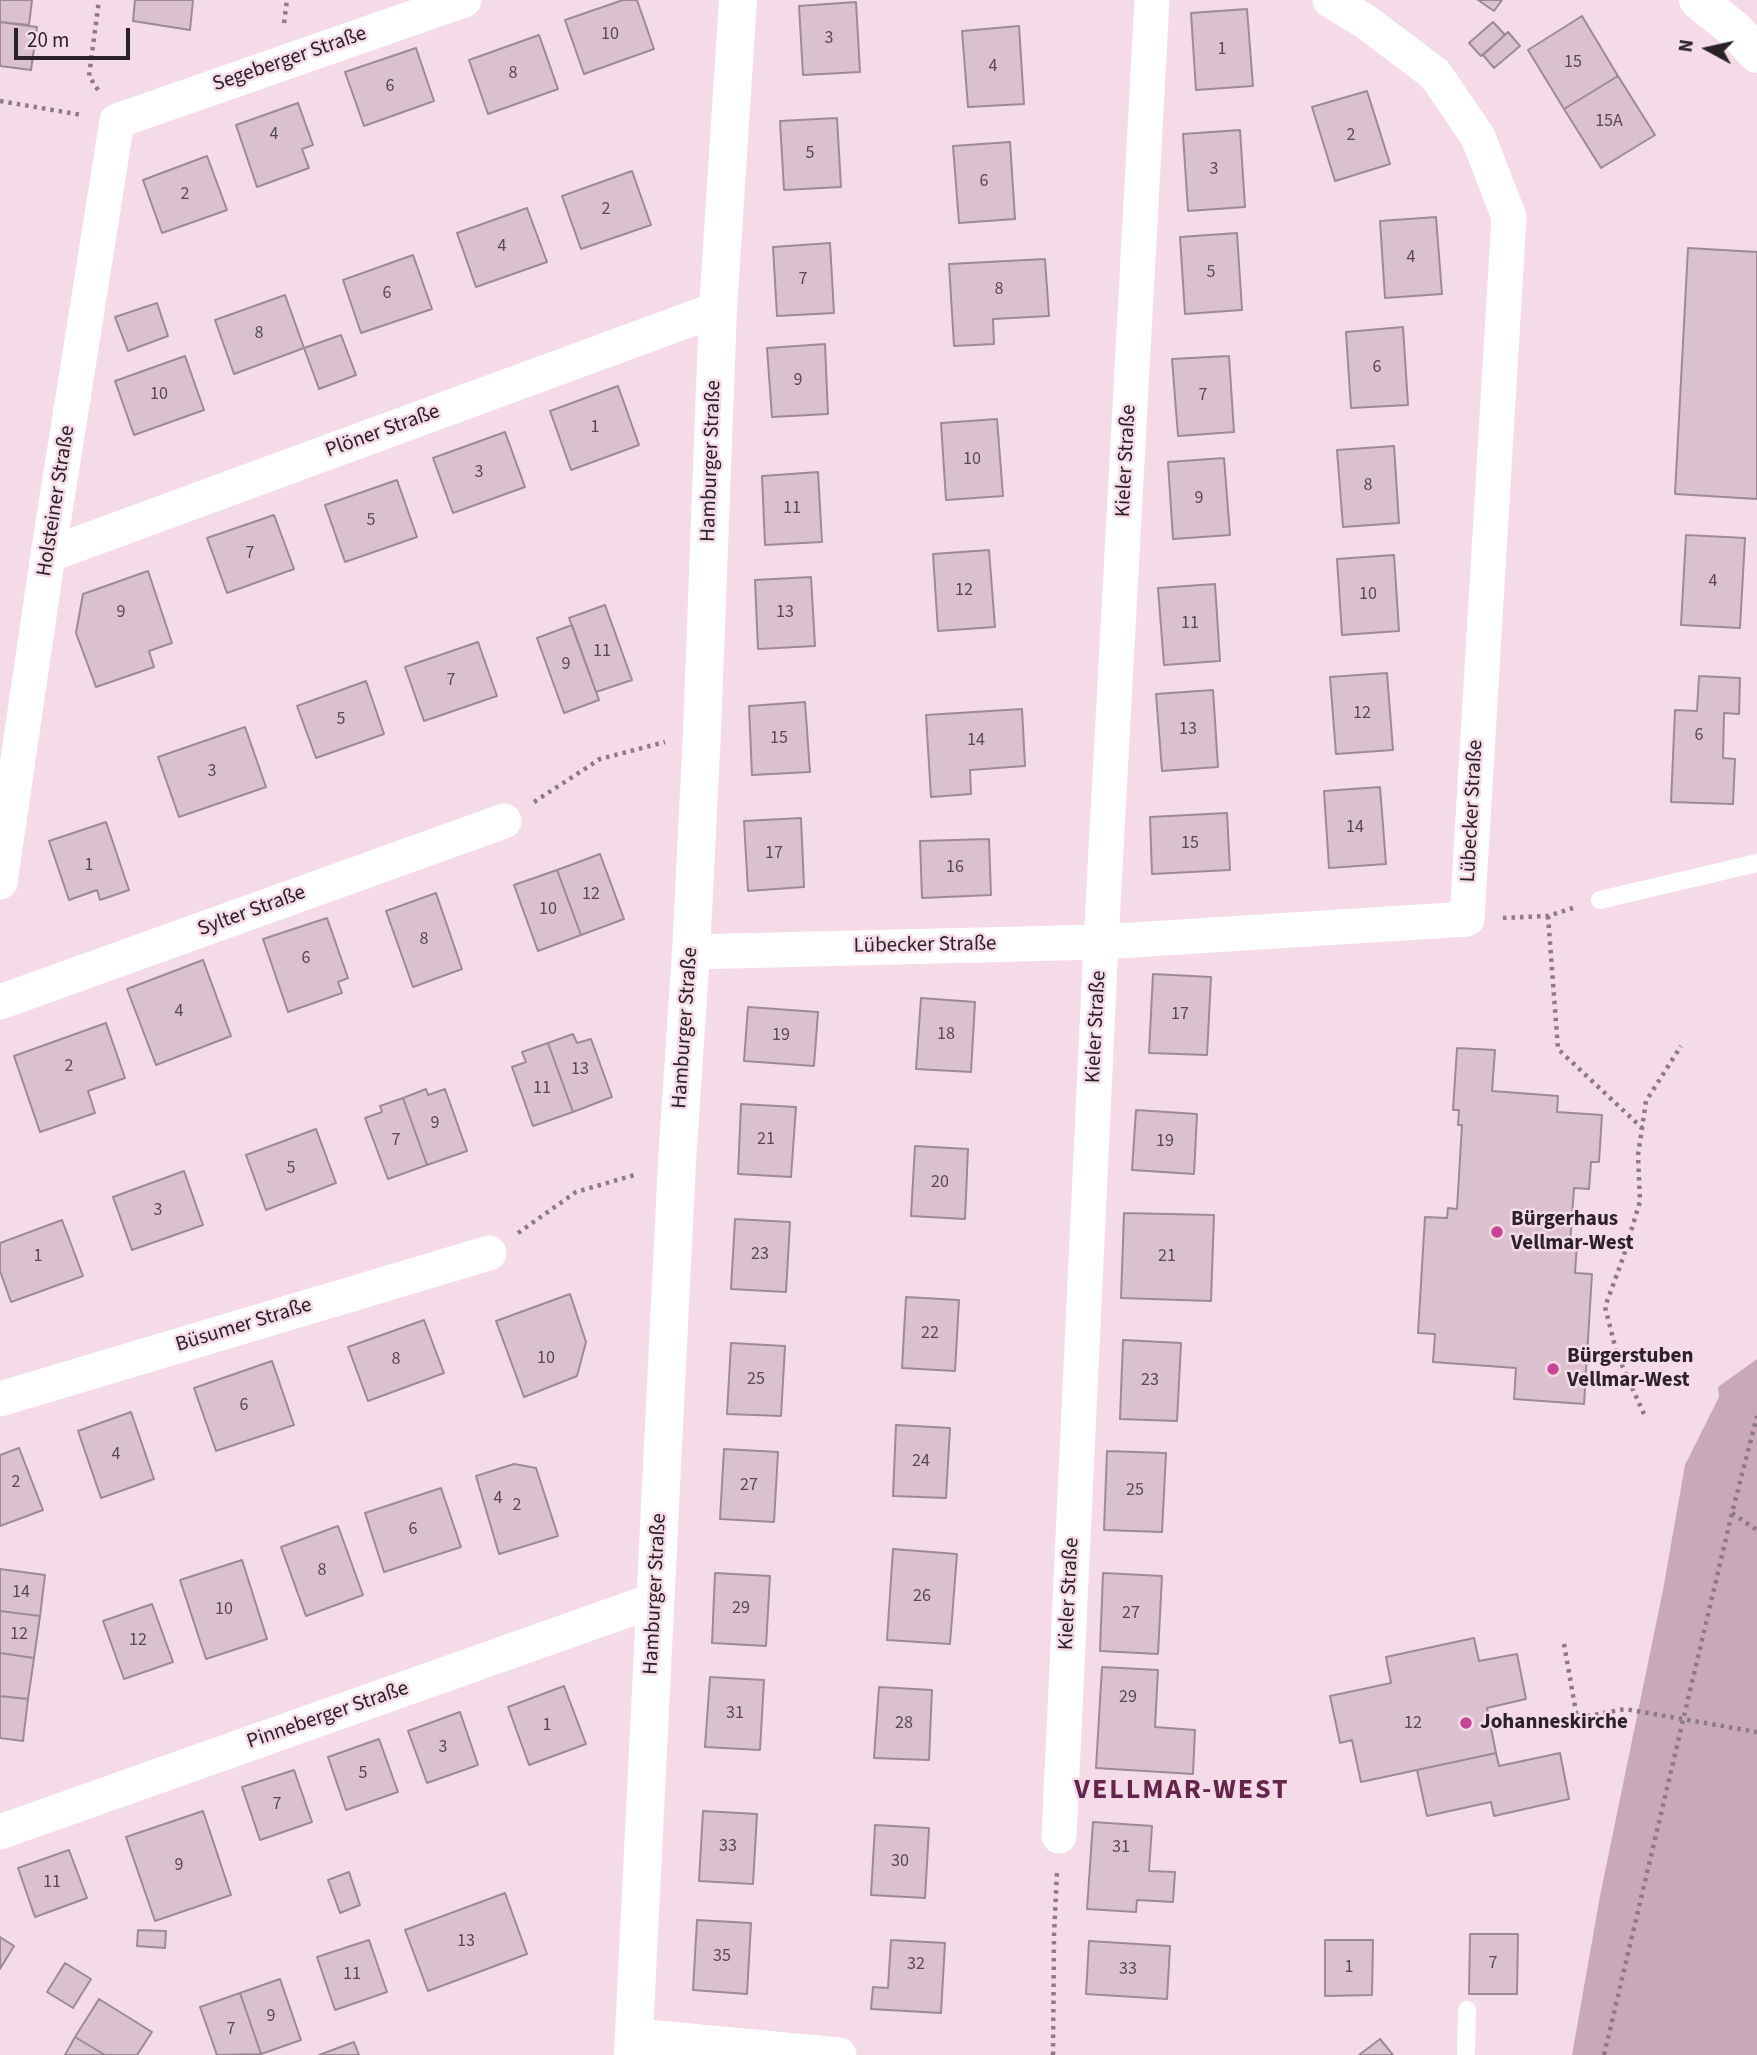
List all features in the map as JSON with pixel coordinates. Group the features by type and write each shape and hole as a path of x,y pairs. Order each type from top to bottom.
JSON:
{"street":[{"name":"Segeberger Straße","path":"117,121 464,0"},
{"name":"Hamburger Straße","path":"635,2046 677,1162 702,732 719,309 738,0"},
{"name":"Kieler Straße","path":"1059,1836 1101,942 1152,0"},
{"name":"Lübecker Straße","path":"691,952 1101,942 1467,919 1509,217 1478,137 1435,74 1366,22 1330,0"},
{"path":"1698,0 1735,30 1757,54"},
{"name":"Holsteiner Straße","path":"0,882 48,555 117,121"},
{"name":"Plöner Straße","path":"48,555 719,309"},
{"name":"Sylter Straße","path":"0,1002 504,821"},
{"name":"Büsumer Straße","path":"0,1399 489,1253"},
{"name":"Pinneberger Straße","path":"0,1832 655,1600"},
{"path":"635,2046 839,2055"}],"lane":[{"path":"1600,900 1757,863"},
{"path":"1466,2055 1467,2010"}],"path":[{"path":"99,0 89,76 117,121"},
{"path":"0,101 117,121"},
{"path":"504,821 600,759 702,732"},
{"path":"1467,919 1548,915 1600,900"},
{"path":"1548,915 1558,1049 1642,1129"},
{"path":"1644,1414 1617,1354 1605,1307 1640,1200 1639,1155 1646,1101 1681,1046"},
{"path":"489,1253 576,1192 677,1162"},
{"path":"1604,2055 1757,1416"},
{"path":"1732,1513 1757,1530"},
{"path":"1564,1644 1577,1718 1625,1709 1757,1732"},
{"path":"1054,2055 1054,1935 1059,1836"}],"shaded area":[{"path":"1757,1359 1757,2055 1572,2055 1600,1896 1663,1590 1685,1465 1719,1397 1718,1387"}],"building":[{"path":"0,0 32,0 29,25 0,22"},
{"path":"135,0 193,0 190,30 133,21"},
{"path":"623,0 637,0 654,49 584,74 565,20"},
{"path":"1478,0 1502,0 1494,11"},
{"path":"856,2 860,72 803,75 799,6"},
{"path":"1247,9 1253,86 1196,90 1191,13"},
{"path":"1582,16 1618,76 1564,109 1528,50"},
{"path":"0,22 37,27 31,70 0,66"},
{"path":"1493,22 1505,35 1481,56 1469,43"},
{"path":"1019,26 1024,104 968,107 962,31"},
{"path":"1508,32 1520,46 1494,68 1483,55"},
{"path":"539,35 558,89 488,114 469,60"},
{"path":"416,48 434,101 364,126 345,72"},
{"path":"1618,76 1655,135 1601,168 1564,109"},
{"path":"1367,91 1390,164 1335,181 1312,107"},
{"path":"298,103 313,145 302,149 309,168 257,187 236,125"},
{"path":"837,118 841,187 784,190 780,121"},
{"path":"1240,130 1245,207 1188,211 1183,134"},
{"path":"1010,142 1015,219 959,223 953,146"},
{"path":"207,156 227,210 162,233 143,180"},
{"path":"632,171 651,225 581,249 562,196"},
{"path":"527,208 547,262 476,287 457,233"},
{"path":"1436,217 1442,294 1385,298 1380,221"},
{"path":"1237,233 1242,310 1185,314 1180,237"},
{"path":"830,243 834,313 777,316 773,247"},
{"path":"1688,248 1757,252 1757,499 1675,494"},
{"path":"413,255 432,309 361,333 343,280"},
{"path":"1045,259 1049,316 993,319 994,344 954,346 949,264"},
{"path":"285,295 304,348 234,374 215,320"},
{"path":"157,303 168,336 128,351 115,317"},
{"path":"1403,327 1408,405 1351,408 1346,332"},
{"path":"341,335 356,375 319,389 304,348"},
{"path":"825,344 828,414 772,417 767,348"},
{"path":"185,356 204,410 134,435 115,381"},
{"path":"1229,356 1234,432 1178,436 1172,359"},
{"path":"618,386 639,445 571,470 550,411"},
{"path":"997,419 1003,496 946,500 941,423"},
{"path":"505,432 525,487 453,513 433,458"},
{"path":"1394,446 1399,523 1343,527 1337,450"},
{"path":"1224,458 1230,535 1173,539 1168,462"},
{"path":"818,472 822,542 765,545 762,476"},
{"path":"397,480 417,537 345,562 325,505"},
{"path":"274,515 294,569 227,593 207,538"},
{"path":"1686,535 1745,538 1740,628 1681,625"},
{"path":"989,550 995,627 938,631 933,554"},
{"path":"1394,555 1399,631 1342,635 1337,559"},
{"path":"148,571 172,643 149,651 154,667 96,687 76,633 83,594"},
{"path":"811,577 815,646 758,649 755,580"},
{"path":"1215,584 1220,661 1164,665 1158,588"},
{"path":"605,605 632,680 596,692 569,618"},
{"path":"572,625 599,700 564,713 537,638"},
{"path":"478,642 497,696 424,721 405,667"},
{"path":"1387,673 1393,750 1336,754 1330,677"},
{"path":"1699,676 1740,678 1739,714 1724,713 1723,758 1735,759 1733,804 1671,802 1675,710 1697,711"},
{"path":"366,681 384,734 316,758 297,706"},
{"path":"1213,690 1218,767 1162,771 1156,694"},
{"path":"805,702 810,772 752,775 749,706"},
{"path":"1022,709 1025,766 970,770 971,794 931,797 926,715"},
{"path":"245,727 266,787 179,817 158,757"},
{"path":"1380,787 1386,864 1329,868 1324,791"},
{"path":"1227,813 1230,870 1152,874 1150,817"},
{"path":"801,818 804,887 748,891 744,821"},
{"path":"106,822 129,890 100,900 97,890 69,900 49,841"},
{"path":"989,839 991,895 922,898 920,841"},
{"path":"600,854 624,919 581,935 557,870"},
{"path":"557,870 581,935 538,951 514,885"},
{"path":"436,893 462,969 413,987 386,911"},
{"path":"327,918 348,978 338,982 342,993 288,1012 263,939"},
{"path":"203,960 231,1036 156,1065 127,989"},
{"path":"1153,974 1211,977 1207,1055 1149,1053"},
{"path":"921,998 975,1002 971,1072 916,1069"},
{"path":"748,1007 818,1012 814,1066 744,1061"},
{"path":"106,1023 125,1078 88,1091 95,1113 40,1132 14,1056"},
{"path":"573,1034 577,1043 591,1039 612,1097 573,1112 548,1043"},
{"path":"548,1043 573,1112 533,1126 512,1067 526,1062 522,1052"},
{"name":"Bürgerhaus Vellmar-West","path":"1457,1048 1495,1050 1492,1091 1558,1096 1557,1112 1602,1115 1599,1162 1591,1162 1589,1189 1574,1188 1570,1245 1577,1245 1575,1273 1592,1274 1584,1404 1514,1399 1516,1368 1433,1362 1435,1334 1418,1333 1425,1217 1447,1218 1448,1208 1457,1209 1462,1125 1458,1125 1459,1110 1453,1110"},
{"path":"426,1089 428,1095 445,1089 467,1151 427,1165 403,1098"},
{"path":"403,1098 427,1165 388,1179 365,1118 382,1112 380,1106"},
{"path":"741,1104 796,1107 791,1177 738,1174"},
{"path":"1136,1110 1197,1114 1194,1174 1132,1170"},
{"path":"316,1129 336,1183 266,1210 246,1155"},
{"path":"915,1146 968,1149 965,1219 911,1216"},
{"path":"184,1171 203,1225 132,1250 113,1197"},
{"path":"1124,1213 1214,1215 1211,1301 1121,1298"},
{"path":"735,1219 790,1222 786,1292 731,1289"},
{"path":"62,1220 83,1276 11,1302 0,1271 0,1243"},
{"path":"570,1294 586,1342 577,1376 524,1397 496,1321"},
{"path":"906,1297 959,1300 955,1371 902,1368"},
{"path":"424,1320 444,1373 368,1401 348,1347"},
{"path":"1123,1340 1181,1343 1177,1421 1120,1419"},
{"path":"731,1343 785,1346 781,1416 727,1414"},
{"path":"272,1361 294,1425 216,1451 194,1388"},
{"path":"131,1412 154,1479 101,1498 78,1431"},
{"path":"896,1425 950,1428 946,1498 893,1496"},
{"path":"19,1448 43,1510 0,1526 0,1455"},
{"path":"724,1449 778,1452 774,1522 720,1519"},
{"path":"1107,1451 1166,1453 1162,1532 1104,1530"},
{"path":"514,1464 536,1468 558,1536 499,1554 476,1476"},
{"path":"441,1488 461,1547 384,1572 365,1513"},
{"path":"338,1526 363,1595 306,1616 281,1547"},
{"path":"893,1549 957,1554 950,1644 887,1640"},
{"path":"242,1560 267,1639 206,1659 180,1580"},
{"path":"0,1569 45,1575 40,1616 0,1611"},
{"path":"715,1573 770,1576 766,1646 712,1643"},
{"path":"1103,1573 1162,1576 1158,1654 1100,1651"},
{"path":"152,1604 173,1662 124,1679 103,1621"},
{"path":"0,1611 40,1616 34,1658 0,1653"},
{"path":"1474,1638 1479,1661 1517,1654 1526,1699 1487,1708 1496,1753 1361,1782 1352,1740 1340,1743 1330,1696 1391,1683 1386,1657"},
{"path":"0,1653 34,1658 28,1699 0,1696"},
{"path":"1102,1667 1158,1670 1155,1727 1195,1730 1193,1774 1096,1768"},
{"path":"710,1677 764,1680 760,1750 705,1747"},
{"path":"564,1686 586,1744 529,1765 508,1707"},
{"path":"879,1687 932,1690 929,1760 874,1758"},
{"path":"0,1696 28,1699 23,1741 0,1738"},
{"path":"460,1712 478,1765 427,1783 408,1731"},
{"path":"379,1739 398,1792 346,1810 328,1757"},
{"path":"1496,1753 1499,1766 1560,1753 1569,1799 1494,1816 1491,1802 1427,1816 1417,1770"},
{"path":"294,1770 312,1822 260,1840 242,1787"},
{"path":"203,1811 231,1895 155,1921 126,1837"},
{"path":"703,1811 757,1814 753,1884 699,1881"},
{"path":"1093,1822 1152,1826 1149,1871 1175,1872 1173,1902 1137,1900 1136,1912 1087,1909"},
{"path":"875,1825 929,1828 925,1898 871,1895"},
{"path":"69,1850 87,1898 35,1917 18,1868"},
{"path":"349,1872 360,1905 340,1913 328,1880"},
{"path":"505,1893 527,1954 428,1991 405,1930"},
{"path":"697,1920 751,1923 747,1994 693,1990"},
{"path":"138,1930 166,1931 165,1948 137,1946"},
{"path":"1470,1934 1518,1934 1517,1994 1469,1994"},
{"path":"0,1937 14,1946 0,1969"},
{"path":"369,1940 387,1992 335,2010 317,1957"},
{"path":"891,1940 945,1943 941,2013 871,2009 873,1987 888,1988"},
{"path":"1325,1940 1373,1940 1372,1995 1325,1996"},
{"path":"1089,1941 1170,1946 1167,1999 1086,1994"},
{"path":"65,1963 91,1979 73,2008 47,1992"},
{"path":"280,1979 301,2040 261,2054 240,1993"},
{"path":"240,1993 261,2054 217,2055 200,2007"},
{"path":"99,1999 152,2032 137,2055 105,2055 75,2037"},
{"path":"75,2037 105,2055 65,2055"},
{"path":"1380,2039 1393,2055 1359,2055"},
{"path":"354,2042 359,2055 319,2055"}],"place":[{"name":"Bürgerhaus Vellmar-West","path":"1497,1232"},
{"name":"Bürgerstuben Vellmar-West","path":"1553,1369"},
{"name":"Johanneskirche","path":"1466,1723"}],"district":[{"name":"VELLMAR-WEST","path":"1182,1792"}]}
